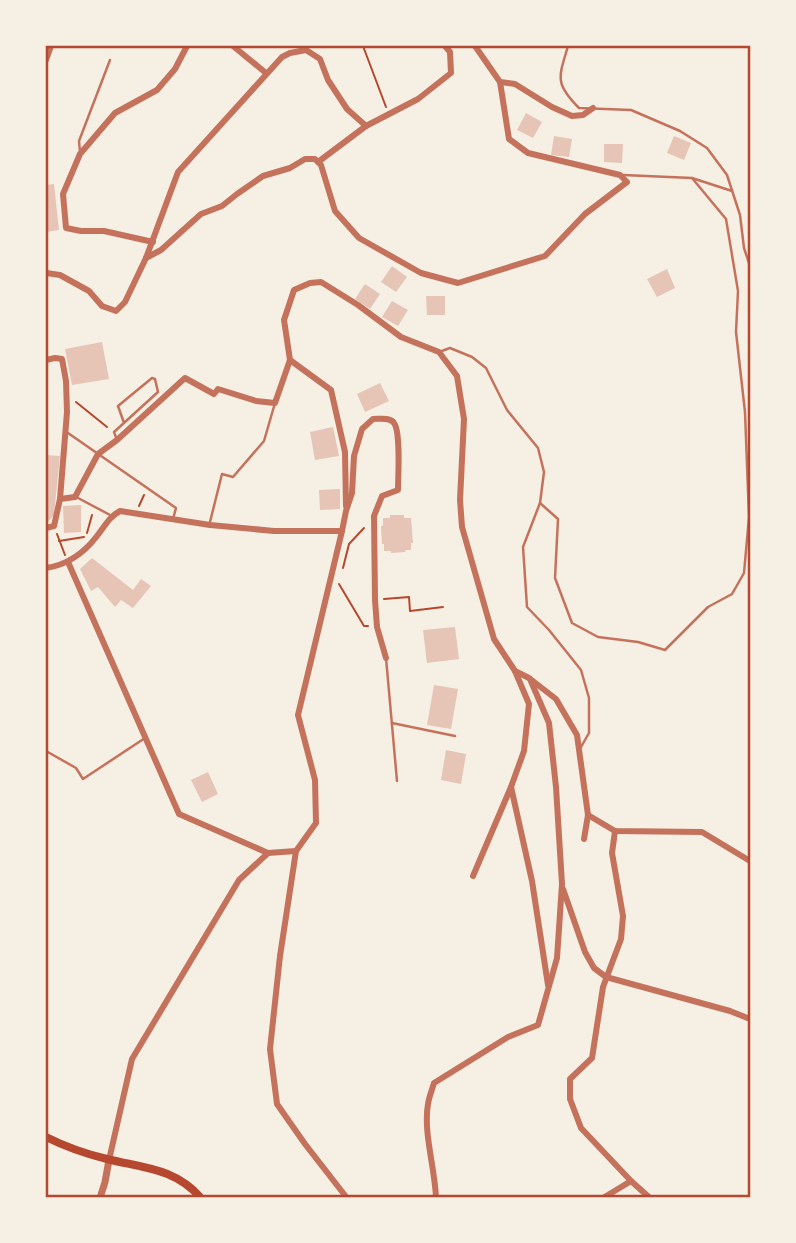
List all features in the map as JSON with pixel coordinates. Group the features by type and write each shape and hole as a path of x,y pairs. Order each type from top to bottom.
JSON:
{"main road":[{"path":"46,1138 109,1160 162,1171 177,1178 201,1198"}],"street":[{"path":"46,60 51,46"},
{"path":"153,242 104,231 81,232 66,228 63,194 80,154 116,113 157,90 175,69 187,46"},
{"path":"233,46 266,73"},
{"path":"46,274 60,275 89,291 102,306 116,311 125,302 146,258 178,172 266,73 282,57 303,46"},
{"path":"318,162 366,126 418,99 451,74 450,52 445,46"},
{"path":"146,258 161,250 201,214 222,206 263,176 290,168 305,159 315,159 318,162 335,211 359,238 421,273 458,283 545,256 586,214 627,182 620,175 528,153 509,139 500,82 475,46"},
{"path":"290,53 306,50 320,59 328,80 347,109 366,126"},
{"path":"500,82 515,83 552,107 572,116 583,115 593,108"},
{"path":"60,499 75,497 98,454 185,379 214,394 218,389 256,401 275,403 290,360 284,320 294,290 310,283 321,282 358,304 401,337 439,352 457,376 464,419 461,527 494,639 516,671 529,704 524,751 473,876"},
{"path":"46,360 62,359 66,380 60,499 54,526 46,528"},
{"path":"290,360 331,390 345,452 346,511"},
{"path":"347,1198 277,1104 270,1049 280,956 296,851 316,823 315,780 298,715 352,493 354,456 362,429 373,419 388,419 394,423 398,432 398,490 382,496 374,516 377,627 386,658"},
{"path":"46,568 68,562 82,553 111,516 120,512 274,531 342,531"},
{"path":"68,562 179,814 268,853 296,851"},
{"path":"516,671 556,699 578,735 588,815 584,839"},
{"path":"436,1198 428,1139 427,1105 434,1083 508,1037 538,1025 557,958 562,884 556,787 549,723 529,678"},
{"path":"511,787 532,881 549,990"},
{"path":"588,815 615,831 702,832 751,861"},
{"path":"615,831 612,853 623,916 621,939 603,987 592,1058 570,1079 570,1099 581,1128 650,1198"},
{"path":"100,1198 132,1059 239,880 268,853"},
{"path":"562,884 585,952 594,968 606,976 751,1019"},
{"path":"603,1198 631,1181"}],"lane":[{"path":"568,46 559,77 565,94 579,108 631,110 680,131 707,148 727,174 740,215 744,248 751,266"},
{"path":"80,154 79,141 110,60"},
{"path":"620,175 692,178 732,191"},
{"path":"540,503 558,519 555,578 572,623 598,637 638,642 665,650 708,607 732,594 744,573 749,517 745,412 736,332 738,291 726,219 692,178"},
{"path":"439,352 450,348 472,357 486,368 507,410 538,449 544,472 540,503 523,547 527,607 580,670 589,698 589,733 579,750"},
{"path":"117,440 114,432 124,423 158,392 155,379 152,378 118,406 124,423"},
{"path":"210,525 222,474 233,477 264,441 275,403"},
{"path":"65,431 176,508 172,520"},
{"path":"75,497 111,516"},
{"path":"386,658 397,781"},
{"path":"392,723 455,736"},
{"path":"46,751 76,768 83,779 145,738"}],"path":[{"path":"363,46 389,114"},
{"path":"66,394 114,432"},
{"path":"136,513 146,488"},
{"path":"59,541 86,536 94,507"},
{"path":"342,571 349,544 374,516"},
{"path":"54,526 68,562"},
{"path":"339,584 363,626 377,627"},
{"path":"375,600 409,597 410,611 443,607"}],"building":[{"path":"526,113 542,122 533,138 517,130"},
{"path":"554,136 572,139 569,157 551,155"},
{"path":"674,136 691,143 684,160 667,153"},
{"path":"604,144 623,144 622,163 604,162"},
{"path":"54,184 59,230 46,232 46,185"},
{"path":"392,266 407,277 396,292 381,282"},
{"path":"667,269 675,288 657,297 647,279"},
{"path":"365,284 380,294 370,309 355,299"},
{"path":"426,296 445,296 445,315 427,315"},
{"path":"392,301 408,310 398,326 382,317"},
{"path":"102,342 109,379 72,385 65,349"},
{"path":"380,383 389,401 365,412 357,394"},
{"path":"333,427 339,456 315,460 310,432"},
{"path":"46,455 60,456 54,515 46,524"},
{"path":"340,489 340,509 320,510 319,490"},
{"path":"81,505 81,532 64,533 63,506"},
{"path":"390,515 411,518 411,550 391,553 384,551 381,526 383,518 390,518"},
{"path":"92,558 133,590 141,579 151,586 133,608 121,600 115,607 98,587 91,591 80,569"},
{"path":"455,627 459,659 427,663 423,630"},
{"path":"434,685 458,689 451,729 427,725"},
{"path":"446,750 466,754 461,784 441,780"},
{"path":"208,772 218,794 202,802 191,780"}]}
